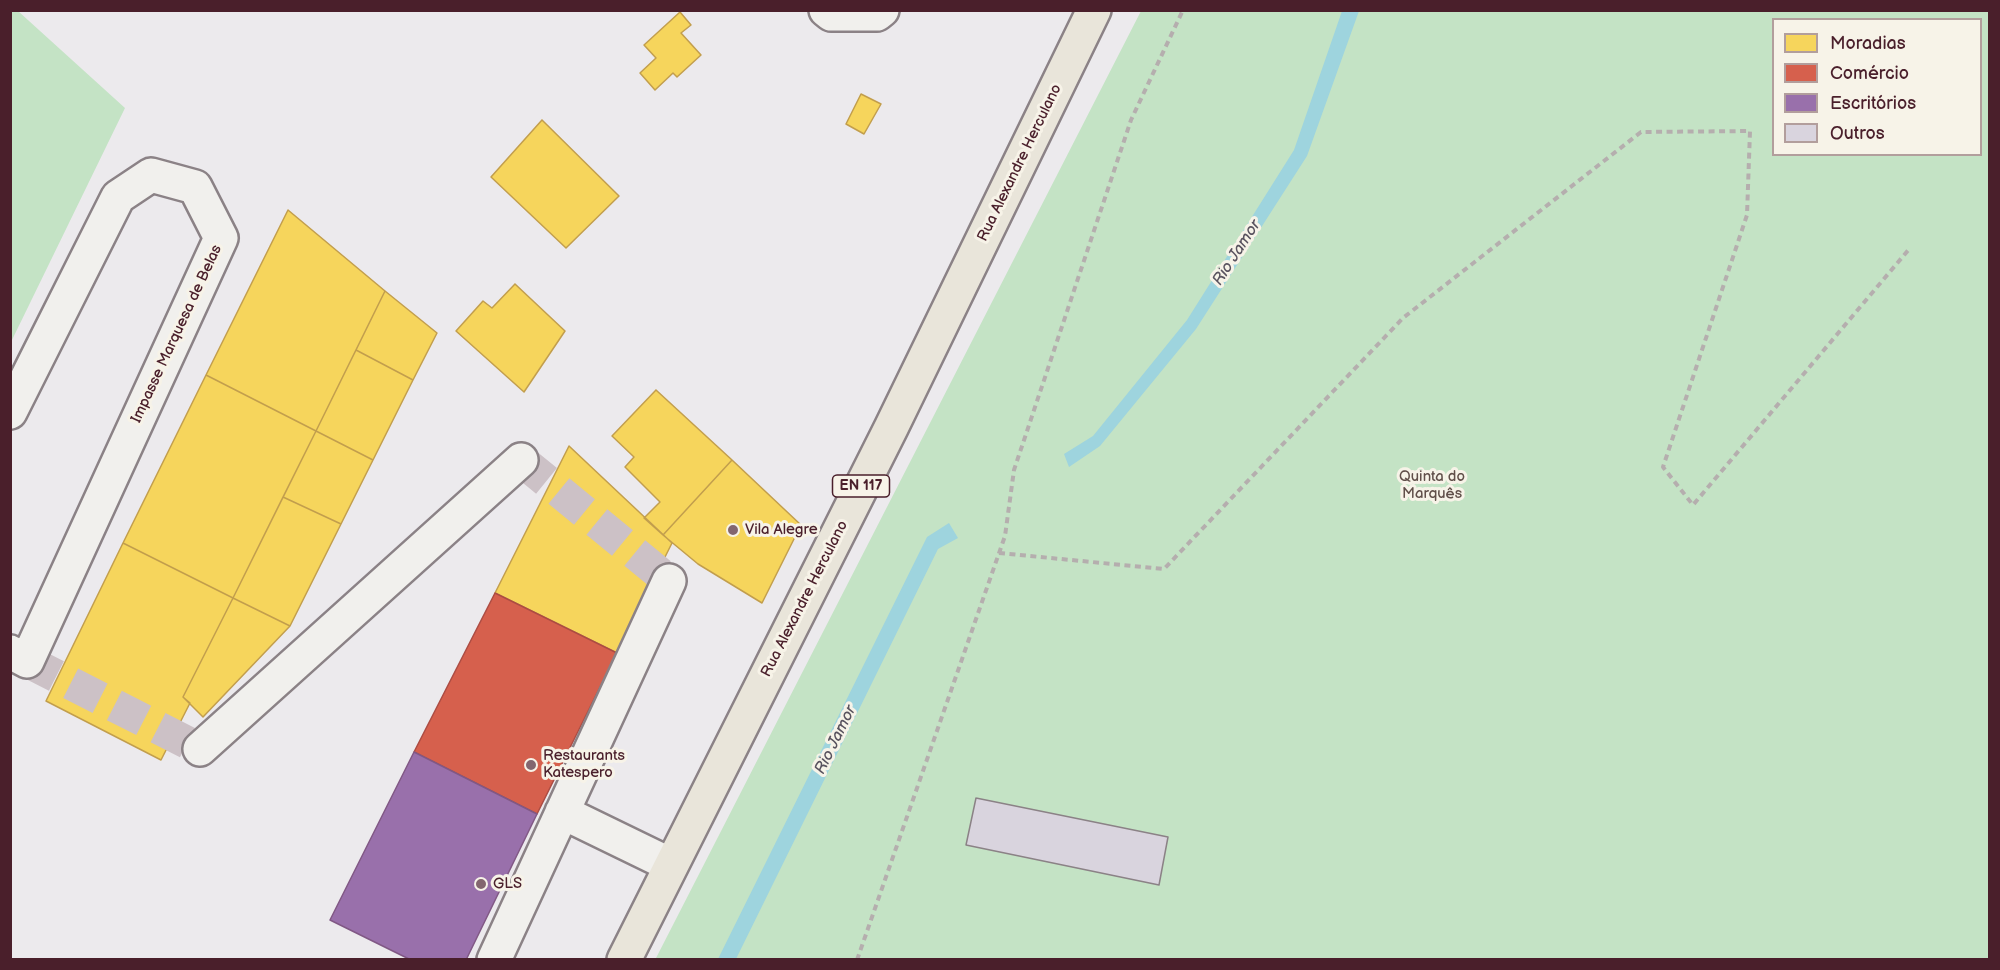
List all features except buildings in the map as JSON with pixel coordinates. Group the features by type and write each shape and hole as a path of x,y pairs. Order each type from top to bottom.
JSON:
{"main road":[{"name":"Rua Alexandre Herculano","path":"624,960 891,428 1094,10"}],"street":[{"path":"826,10 831,14 877,14 882,10"},
{"name":"Impasse Marquesa de Belas","path":"10,412 118,197 151,175 195,187 221,238 27,661 10,652"},
{"path":"200,749 521,460"},
{"path":"494,960 669,581"},
{"path":"562,812 671,865"}],"path":[{"path":"857,960 1005,536 1014,470 1131,120 1183,10"},
{"path":"999,554 1164,569 1403,318 1641,132 1750,131 1747,214 1663,467 1693,505 1910,248"}],"green space":[{"path":"10,11 18,11 125,108 11,342"},
{"name":"Quinta do Marquês","path":"1141,11 1989,11 1989,959 655,960"}],"water":[{"name":"Rio Jamor","path":"1342,11 1359,11 1307,156 1196,329 1100,446 1069,467 1064,454 1093,436 1187,320 1294,150"},
{"name":"Rio Jamor","path":"949,523 958,538 938,549 736,959 718,959 927,537"}],"tunnel":[{"path":"521,460 669,581"},
{"path":"27,661 200,749"}],"place":[{"name":"Vila Alegre","path":"733,530"},
{"name":"Restaurants Katespero","path":"531,765"},
{"name":"GLS","path":"481,884"}]}
